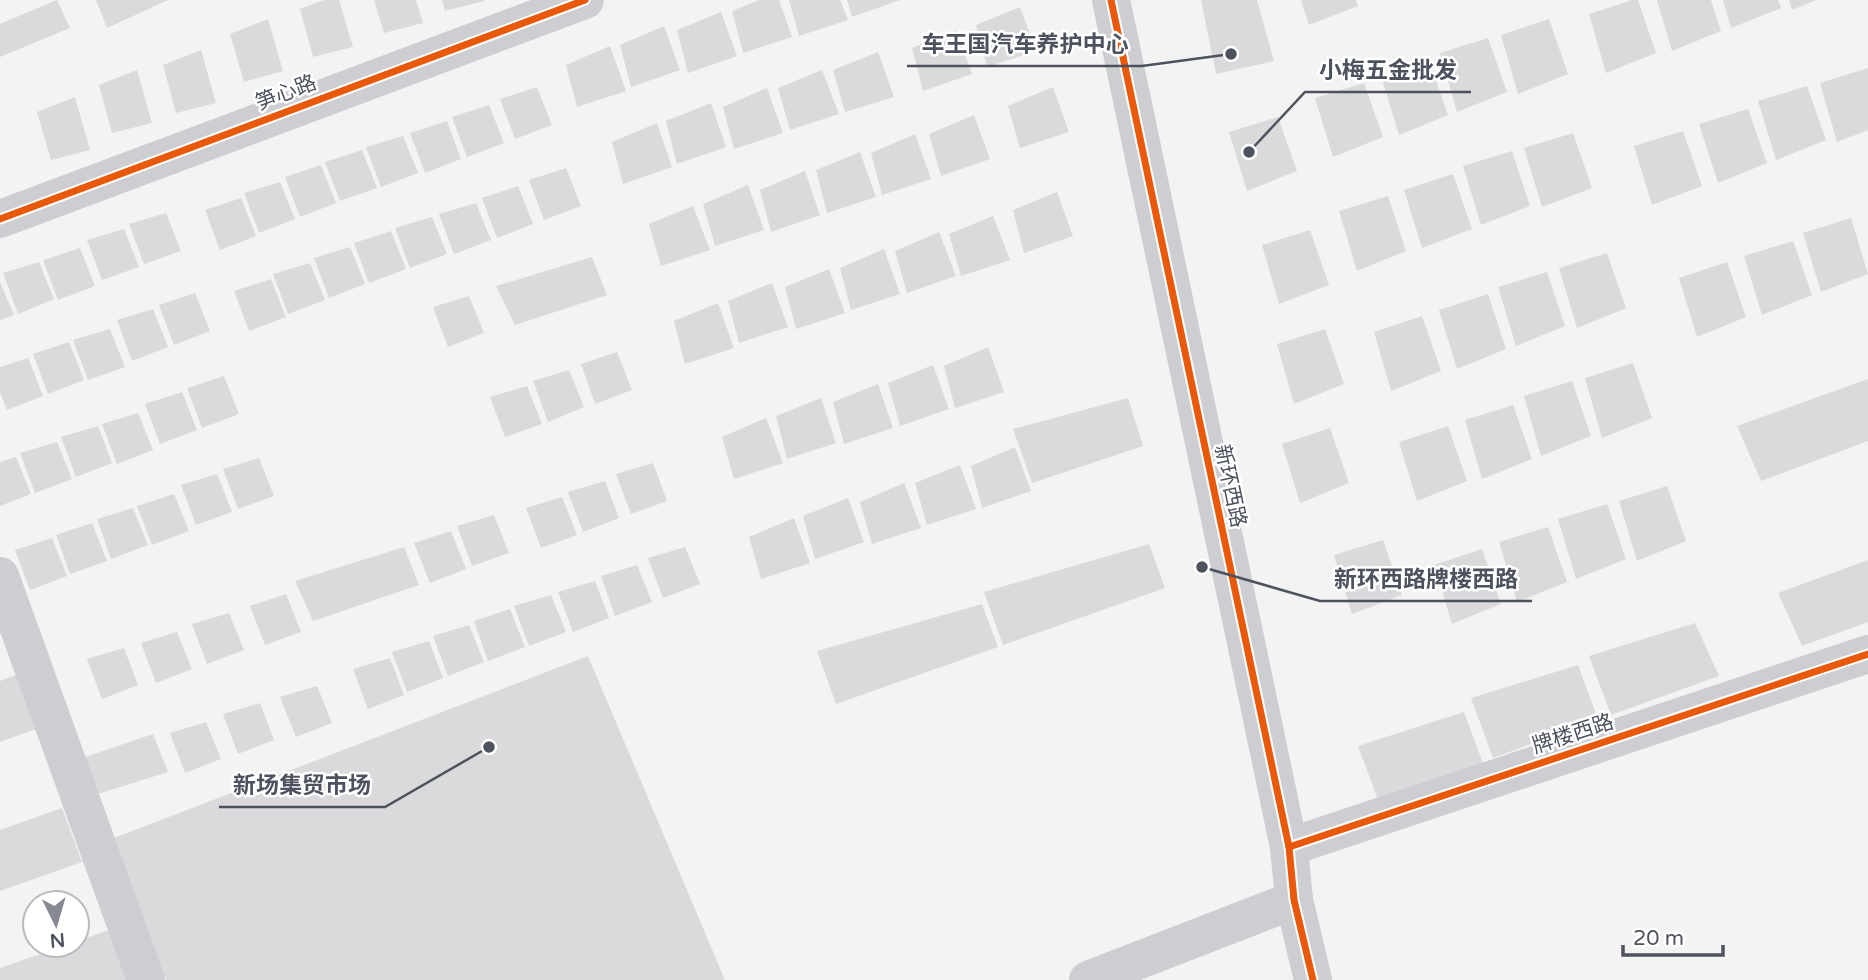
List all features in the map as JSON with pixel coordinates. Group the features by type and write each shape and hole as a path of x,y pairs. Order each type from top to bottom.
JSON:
{"street":[{"name":"笋心路","path":"0,219 585,0"},
{"name":"新环西路","path":"1111,0 1289,847 1294,900 1313,980"},
{"path":"0,576 146,980"},
{"name":"牌楼西路","path":"1289,847 1868,654"},
{"path":"1088,980 1294,900"}],"building":[{"path":"57,0 70,28 0,57 0,24"},
{"path":"96,0 168,0 107,28"},
{"path":"324,0 339,0 353,47 313,57 300,9"},
{"path":"374,0 416,0 423,23 384,33"},
{"path":"442,0 484,0 484,1 445,11"},
{"path":"759,0 779,0 792,37 743,53 732,11"},
{"path":"789,0 840,0 848,20 799,36"},
{"path":"847,0 900,0 852,17"},
{"path":"1201,0 1257,0 1274,61 1216,74"},
{"path":"1301,0 1356,0 1358,6 1309,25"},
{"path":"1638,0 1656,53 1606,73 1589,14"},
{"path":"1657,0 1711,0 1721,31 1672,51"},
{"path":"1723,0 1778,0 1781,8 1731,28"},
{"path":"1789,0 1816,0 1792,10"},
{"path":"1020,7 1036,51 987,67 976,25"},
{"path":"721,12 737,56 688,73 677,30"},
{"path":"268,19 283,71 244,82 230,34"},
{"path":"1549,19 1568,74 1518,94 1501,35"},
{"path":"664,26 680,70 631,87 620,45"},
{"path":"956,30 972,74 923,91 912,48"},
{"path":"1488,38 1507,92 1457,112 1440,53"},
{"path":"610,46 626,91 577,107 566,65"},
{"path":"201,50 216,103 176,113 163,65"},
{"path":"878,52 894,97 845,112 833,70"},
{"path":"1429,61 1448,115 1399,135 1381,76"},
{"path":"1868,68 1868,130 1837,142 1820,83"},
{"path":"137,70 152,123 112,133 99,85"},
{"path":"822,70 839,114 790,130 778,88"},
{"path":"1364,83 1383,137 1333,157 1315,98"},
{"path":"1807,86 1826,140 1776,160 1758,101"},
{"path":"537,87 552,125 515,139 500,99"},
{"path":"1053,87 1069,132 1020,148 1008,106"},
{"path":"767,88 783,133 734,149 723,107"},
{"path":"75,97 90,150 51,160 37,112"},
{"path":"711,103 726,147 677,164 666,121"},
{"path":"489,105 504,143 467,157 452,117"},
{"path":"1748,109 1767,163 1718,183 1699,124"},
{"path":"974,115 990,159 941,176 929,134"},
{"path":"1278,117 1297,171 1247,191 1229,132"},
{"path":"447,121 461,159 425,173 410,133"},
{"path":"657,123 672,167 623,184 612,142"},
{"path":"1683,131 1702,186 1652,205 1634,146"},
{"path":"1573,133 1592,188 1542,207 1524,148"},
{"path":"915,134 931,179 882,195 871,153"},
{"path":"403,136 418,173 381,187 366,147"},
{"path":"362,150 377,188 340,201 325,162"},
{"path":"1512,151 1530,206 1481,225 1463,166"},
{"path":"860,152 876,197 827,213 816,170"},
{"path":"321,165 336,203 300,217 285,177"},
{"path":"566,168 581,206 544,220 529,180"},
{"path":"805,171 820,215 771,232 760,190"},
{"path":"1453,174 1472,229 1422,248 1404,190"},
{"path":"280,182 295,219 259,233 244,193"},
{"path":"748,185 764,230 715,246 703,204"},
{"path":"518,186 533,224 497,238 482,198"},
{"path":"1057,192 1073,236 1024,253 1013,210"},
{"path":"1388,196 1406,251 1357,271 1339,211"},
{"path":"241,198 256,236 220,250 205,210"},
{"path":"476,203 491,240 454,254 439,214"},
{"path":"693,206 710,250 661,266 649,224"},
{"path":"166,213 181,251 144,264 129,224"},
{"path":"993,216 1010,260 961,276 949,234"},
{"path":"432,217 447,254 410,268 395,228"},
{"path":"1851,218 1868,274 1821,292 1803,233"},
{"path":"124,229 139,267 102,280 87,240"},
{"path":"1310,230 1329,285 1279,304 1262,245"},
{"path":"391,231 406,269 369,283 354,243"},
{"path":"939,232 956,276 907,293 895,251"},
{"path":"1793,241 1812,295 1762,315 1744,256"},
{"path":"350,247 365,284 329,298 314,258"},
{"path":"80,248 95,286 58,300 43,260"},
{"path":"884,249 900,294 851,310 840,268"},
{"path":"1607,253 1626,308 1577,328 1559,268"},
{"path":"592,257 607,295 515,325 496,286"},
{"path":"39,262 54,299 18,314 3,273"},
{"path":"1727,262 1746,317 1697,337 1679,278"},
{"path":"310,263 325,300 288,314 273,274"},
{"path":"829,269 845,313 796,329 785,287"},
{"path":"1547,272 1565,326 1516,346 1498,287"},
{"path":"271,279 286,317 249,331 234,291"},
{"path":"0,282 14,315 0,320"},
{"path":"772,283 788,327 739,343 728,301"},
{"path":"195,293 210,331 174,345 159,305"},
{"path":"1488,294 1506,349 1457,369 1439,310"},
{"path":"469,296 484,333 448,347 433,307"},
{"path":"718,303 734,348 685,364 674,321"},
{"path":"153,309 168,347 132,361 117,320"},
{"path":"1422,316 1441,371 1391,391 1374,332"},
{"path":"110,329 125,367 88,380 73,340"},
{"path":"1325,329 1344,384 1294,404 1277,344"},
{"path":"69,342 84,380 48,394 33,354"},
{"path":"988,347 1004,392 955,408 944,366"},
{"path":"617,352 632,390 595,404 581,364"},
{"path":"28,358 43,396 7,410 0,392 0,367"},
{"path":"1633,363 1652,418 1602,438 1585,378"},
{"path":"933,365 949,409 900,426 888,383"},
{"path":"569,370 584,407 548,422 533,381"},
{"path":"224,376 239,414 202,428 187,388"},
{"path":"1868,379 1868,441 1761,481 1737,426"},
{"path":"1572,381 1591,436 1541,456 1524,396"},
{"path":"878,384 893,428 844,444 833,402"},
{"path":"527,386 542,424 505,437 490,397"},
{"path":"182,392 197,430 160,444 145,404"},
{"path":"821,398 836,443 787,459 776,416"},
{"path":"1128,398 1143,446 1032,483 1013,429"},
{"path":"1513,405 1532,459 1482,479 1465,420"},
{"path":"138,413 153,450 117,464 102,424"},
{"path":"766,418 783,463 734,479 722,437"},
{"path":"98,426 112,463 76,477 61,437"},
{"path":"1448,426 1467,481 1417,501 1399,442"},
{"path":"1330,428 1349,483 1300,503 1282,444"},
{"path":"57,442 72,479 35,493 20,453"},
{"path":"1015,447 1031,491 982,508 971,466"},
{"path":"16,457 31,494 0,506 0,462"},
{"path":"259,458 274,496 238,509 223,469"},
{"path":"653,463 667,501 631,514 616,474"},
{"path":"960,465 976,509 927,525 915,483"},
{"path":"217,474 232,512 196,525 181,485"},
{"path":"605,481 619,518 583,532 568,492"},
{"path":"904,483 921,528 872,544 860,502"},
{"path":"1667,486 1686,541 1637,561 1619,501"},
{"path":"174,494 189,531 152,545 137,506"},
{"path":"562,497 577,535 541,548 526,508"},
{"path":"848,498 864,542 815,559 803,516"},
{"path":"1607,504 1626,559 1576,579 1558,519"},
{"path":"133,508 148,545 111,559 97,519"},
{"path":"494,515 509,553 472,566 457,526"},
{"path":"794,518 810,563 761,579 749,537"},
{"path":"92,523 107,561 70,574 56,535"},
{"path":"1548,527 1567,582 1517,602 1499,542"},
{"path":"451,531 466,569 430,583 414,543"},
{"path":"52,538 67,576 30,590 15,550"},
{"path":"1383,540 1402,595 1352,614 1334,555"},
{"path":"1149,544 1165,588 1003,645 984,592"},
{"path":"404,547 419,585 313,621 295,581"},
{"path":"685,547 700,584 663,598 648,558"},
{"path":"1482,549 1501,604 1452,624 1434,565"},
{"path":"1868,560 1868,622 1802,646 1778,593"},
{"path":"637,565 652,602 615,616 601,576"},
{"path":"595,581 609,618 573,632 558,592"},
{"path":"286,594 301,632 265,645 250,606"},
{"path":"551,595 566,632 529,646 514,606"},
{"path":"982,604 998,647 836,704 817,651"},
{"path":"510,609 525,647 488,661 474,621"},
{"path":"229,613 244,650 207,664 192,624"},
{"path":"1695,623 1719,676 1611,715 1589,656"},
{"path":"469,625 484,662 448,676 433,636"},
{"path":"177,632 192,669 156,683 141,643"},
{"path":"429,641 443,678 407,692 392,652"},
{"path":"124,648 138,685 102,699 87,659"},
{"path":"588,656 725,980 166,980 114,838"},
{"path":"390,658 404,695 368,709 353,669"},
{"path":"1578,665 1598,719 1493,758 1471,698"},
{"path":"21,673 41,727 0,742 0,681"},
{"path":"317,686 332,723 296,737 280,697"},
{"path":"260,703 274,740 238,754 223,714"},
{"path":"1464,712 1484,766 1380,805 1358,746"},
{"path":"206,722 221,759 185,773 170,733"},
{"path":"153,734 168,772 98,794 85,757"},
{"path":"62,808 82,862 0,891 0,830"},
{"path":"112,929 132,980 0,980 0,968 26,959 91,959 91,936"}],"cycle path":[{"path":"0,219 585,0"},
{"path":"1111,0 1289,847 1294,900 1313,980"},
{"path":"1289,847 1868,654"}],"place":[{"name":"车王国汽车养护中心","path":"1231,54"},
{"name":"小梅五金批发","path":"1249,152"},
{"name":"新环西路牌楼西路","path":"1202,567"},
{"name":"新场集贸市场","path":"489,747"}]}
